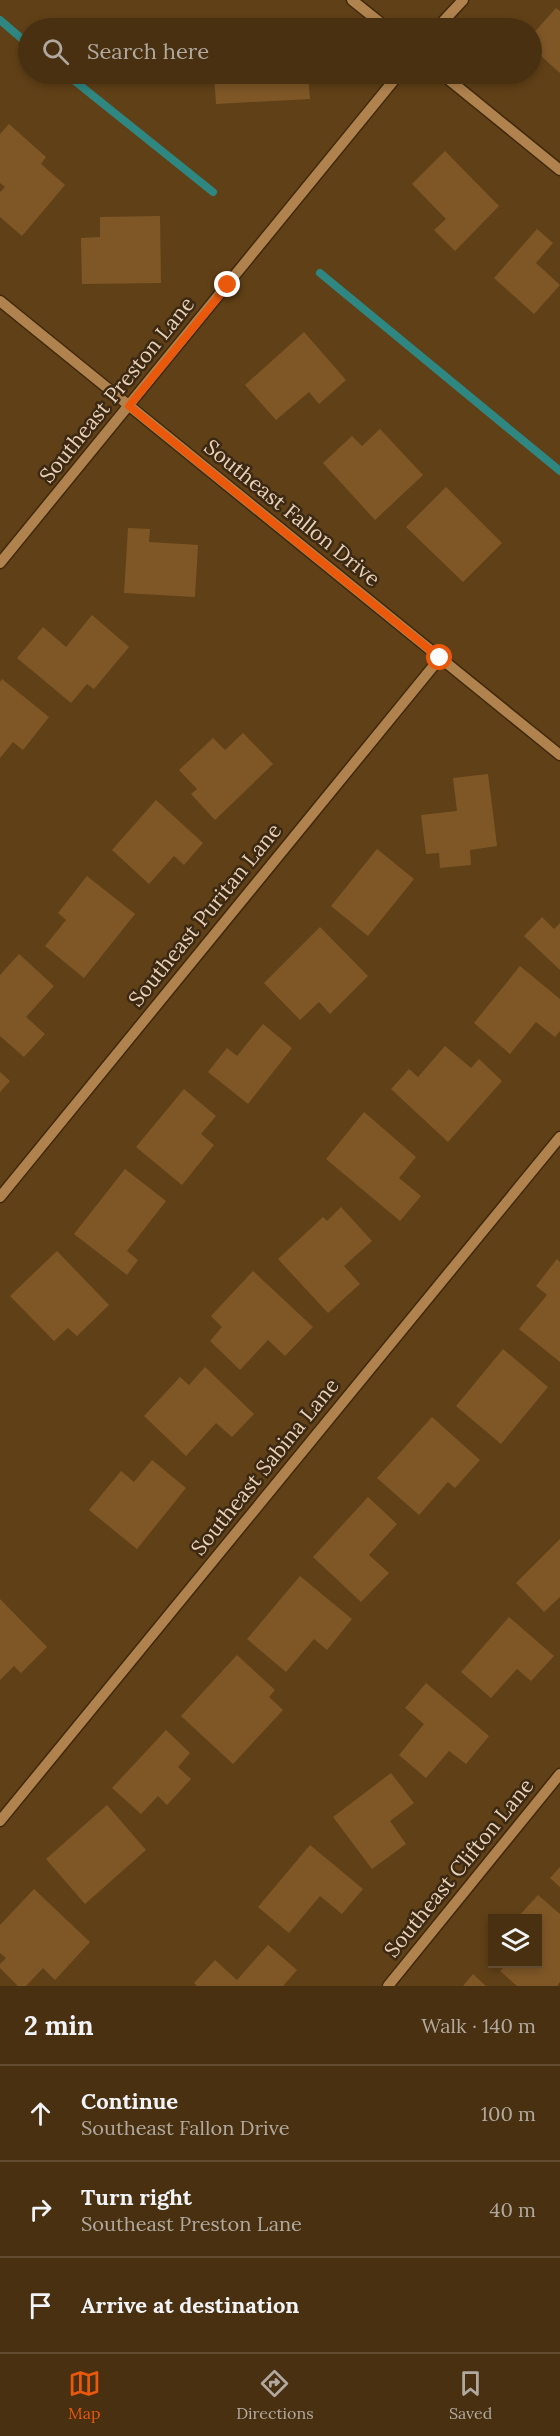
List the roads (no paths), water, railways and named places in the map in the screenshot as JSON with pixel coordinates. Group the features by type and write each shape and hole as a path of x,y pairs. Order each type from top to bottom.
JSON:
{"street":[{"path":"352,0 374,18"},
{"path":"446,18 463,0"},
{"name":"Southeast Preston Lane","path":"0,563 391,84"},
{"path":"454,84 560,170"},
{"name":"Southeast Fallon Drive","path":"0,301 560,755"},
{"name":"Southeast Puritan Lane","path":"0,1197 440,658"},
{"name":"Southeast Sabina Lane","path":"0,1821 560,1137"},
{"name":"Southeast Clifton Lane","path":"388,1986 560,1774"}],"waterway":[{"path":"0,20 18,35"},
{"path":"78,84 213,192"},
{"path":"320,273 560,471"}]}
